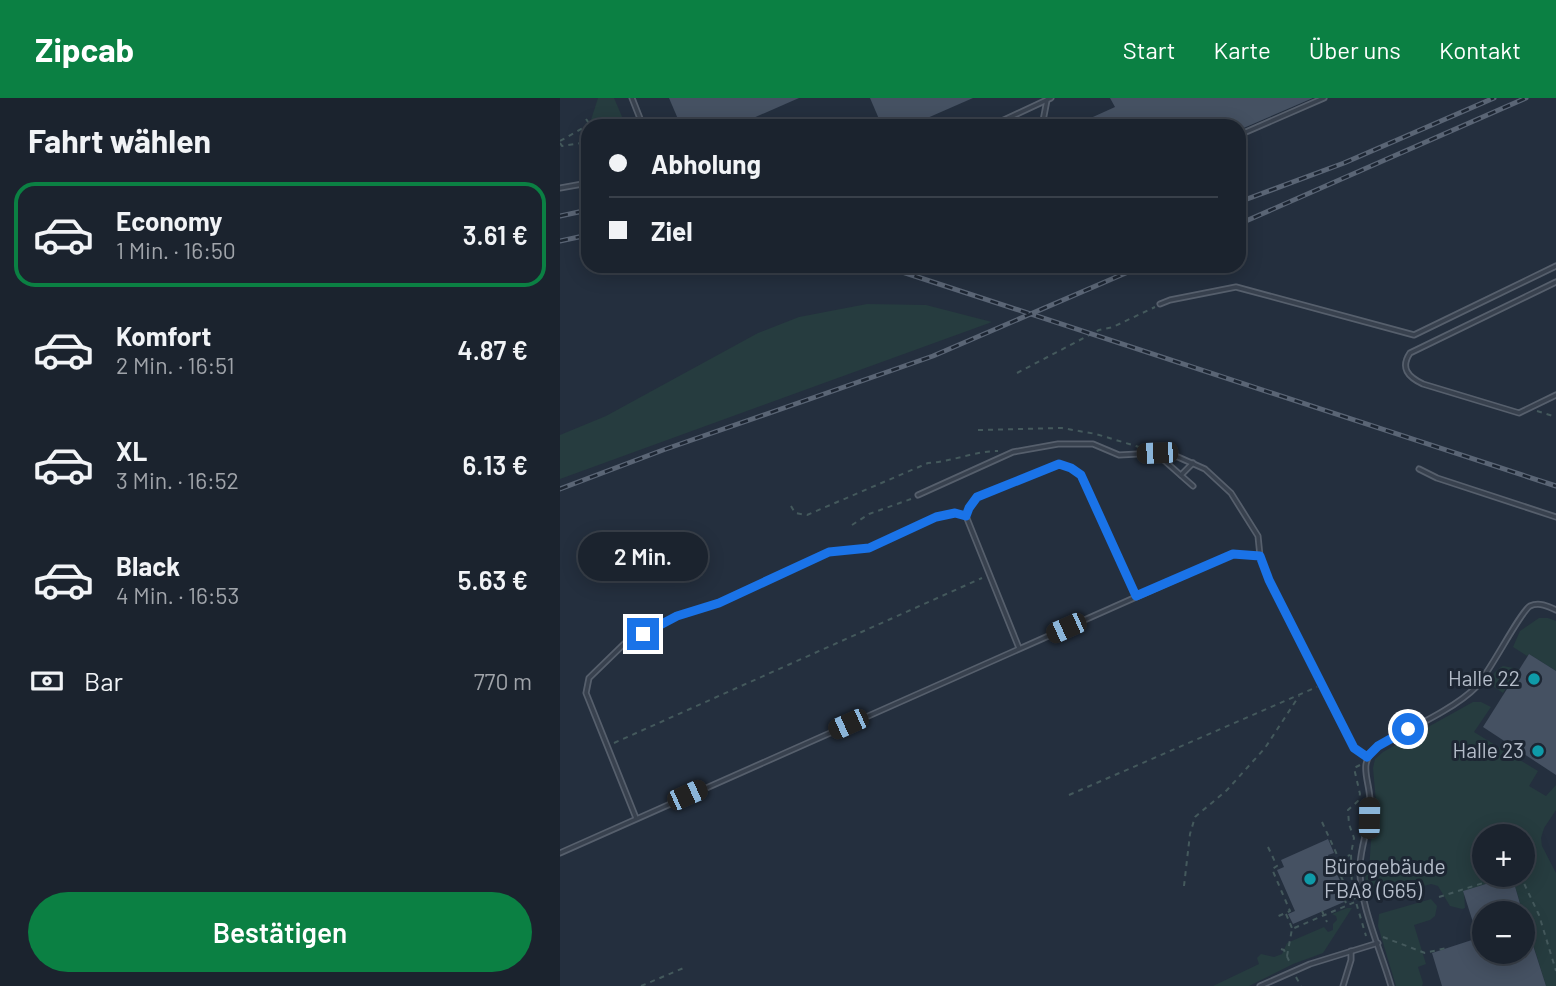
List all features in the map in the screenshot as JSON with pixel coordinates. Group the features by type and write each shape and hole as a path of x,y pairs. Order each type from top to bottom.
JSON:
{"lane":[{"path":"632,98 640,119"},
{"path":"1246,132 1324,98"},
{"path":"1006,119 1049,99"},
{"path":"1044,119 1049,99"},
{"path":"560,188 581,184"},
{"path":"1160,304 1236,287 1414,335 1556,266"},
{"path":"1556,282 1410,353 1405,359 1406,372 1413,379 1519,413 1556,395"},
{"path":"918,495 1013,452 1058,444 1093,444 1119,455 1157,453 1178,457 1205,469 1231,493 1258,536 1260,556 1269,580 1354,748 1367,757"},
{"path":"1157,453 1193,486"},
{"path":"1181,475 1193,463"},
{"path":"1019,648 966,516 977,497 1059,464 1071,468 1081,475 1136,596"},
{"path":"1419,469 1437,478 1556,517"},
{"path":"636,818 586,693 589,678 625,643 677,616 719,603 829,552 869,548 936,517 955,513 966,516"},
{"path":"560,853 1233,554 1260,556"},
{"path":"1391,986 1361,885 1360,864 1370,798 1365,763 1367,757 1378,746 1473,691 1499,655 1524,611 1532,605 1543,605 1556,610"},
{"path":"1261,986 1293,970 1378,943"},
{"path":"1343,986 1351,951"}],"path":[{"path":"581,130 560,141 562,146 581,143"},
{"path":"1017,373 1099,330 1113,327 1160,304"},
{"path":"1529,408 1556,417"},
{"path":"978,430 1062,428 1096,434 1157,453"},
{"path":"791,506 795,513 807,515 928,463 947,462 989,451 1013,452"},
{"path":"852,525 869,514 902,504 918,495"},
{"path":"608,745 990,574"},
{"path":"1069,795 1321,685"},
{"path":"1184,886 1189,834 1195,817 1227,790 1265,748 1299,695"},
{"path":"1365,763 1354,768 1360,794 1358,801 1348,810 1354,838 1351,854 1352,889 1366,936"},
{"path":"1322,822 1339,859"},
{"path":"1268,847 1277,866 1272,869 1290,911 1274,918"},
{"path":"1347,905 1342,894 1349,891 1334,862 1351,854"},
{"path":"1439,897 1472,886"},
{"path":"1526,887 1539,915 1556,971"},
{"path":"1292,929 1323,913 1355,902"},
{"path":"1285,913 1292,929 1287,956"},
{"path":"1323,913 1327,922"},
{"path":"1375,934 1425,953 1446,948"},
{"path":"641,986 686,967"}],"green space":[{"path":"598,98 614,98 623,119 591,119"},
{"path":"867,304 926,305 992,322 560,479 560,435 606,416 758,333 799,317"},
{"path":"1539,618 1556,621 1556,671 1513,647 1520,631"},
{"path":"1503,666 1519,669 1503,693 1490,684 1494,673"},
{"path":"1473,702 1481,702 1491,707 1474,732 1538,771 1529,786 1546,796 1556,785 1556,810 1541,838 1542,846 1556,873 1556,986 1546,986 1535,951 1535,901 1519,901 1515,887 1535,887 1535,824 1472,824 1472,887 1478,887 1464,891 1465,908 1450,906 1438,886 1431,884 1380,898 1374,897 1366,889 1365,870 1369,870 1377,813 1373,768 1375,759"},
{"path":"1431,899 1437,906 1435,916 1414,925 1426,964 1418,967 1422,986 1396,986 1378,926 1379,914"},
{"path":"1352,908 1323,953 1293,964 1249,986 1213,986 1259,964 1257,958 1261,954 1274,957 1282,954 1287,943 1324,927 1328,932 1333,930 1333,924 1337,920 1332,914"}],"building":[{"path":"669,98 799,98 751,119 678,119"},
{"path":"870,98 973,98 925,119 879,119"},
{"path":"1110,98 1313,98 1246,127 1246,119 1088,119 1115,107"},
{"name":"Halle 23","path":"1529,654 1556,671 1556,775 1483,727"},
{"name":"Bürogebäude FBA8 (G65)","path":"1328,839 1334,853 1328,855 1344,889 1339,891 1344,902 1293,924 1288,914 1295,911 1277,870 1284,867 1281,860"},
{"path":"1476,887 1515,887 1519,901 1472,901 1472,919 1463,891"},
{"path":"1472,940 1472,964 1535,964 1535,952 1546,986 1442,986 1432,953"}],"railway":[{"path":"1246,199 1344,163 1494,98"},
{"path":"1246,221 1526,98"},
{"path":"560,216 581,212"},
{"path":"560,241 581,236"},
{"path":"905,273 1556,486"},
{"path":"560,489 663,450 933,356 1126,273"}],"place":[{"name":"Halle 22","path":"1534,679"},
{"name":"Halle 23","path":"1538,751"},
{"name":"Bürogebäude FBA8 (G65)","path":"1310,879"}],"route":[{"path":"643,634 677,616 719,603 829,552 869,548 936,517 955,513 966,516 977,497 1059,464 1081,475 1136,596 1233,554 1260,556 1269,580 1354,748 1367,757 1378,746 1408,729"}]}
